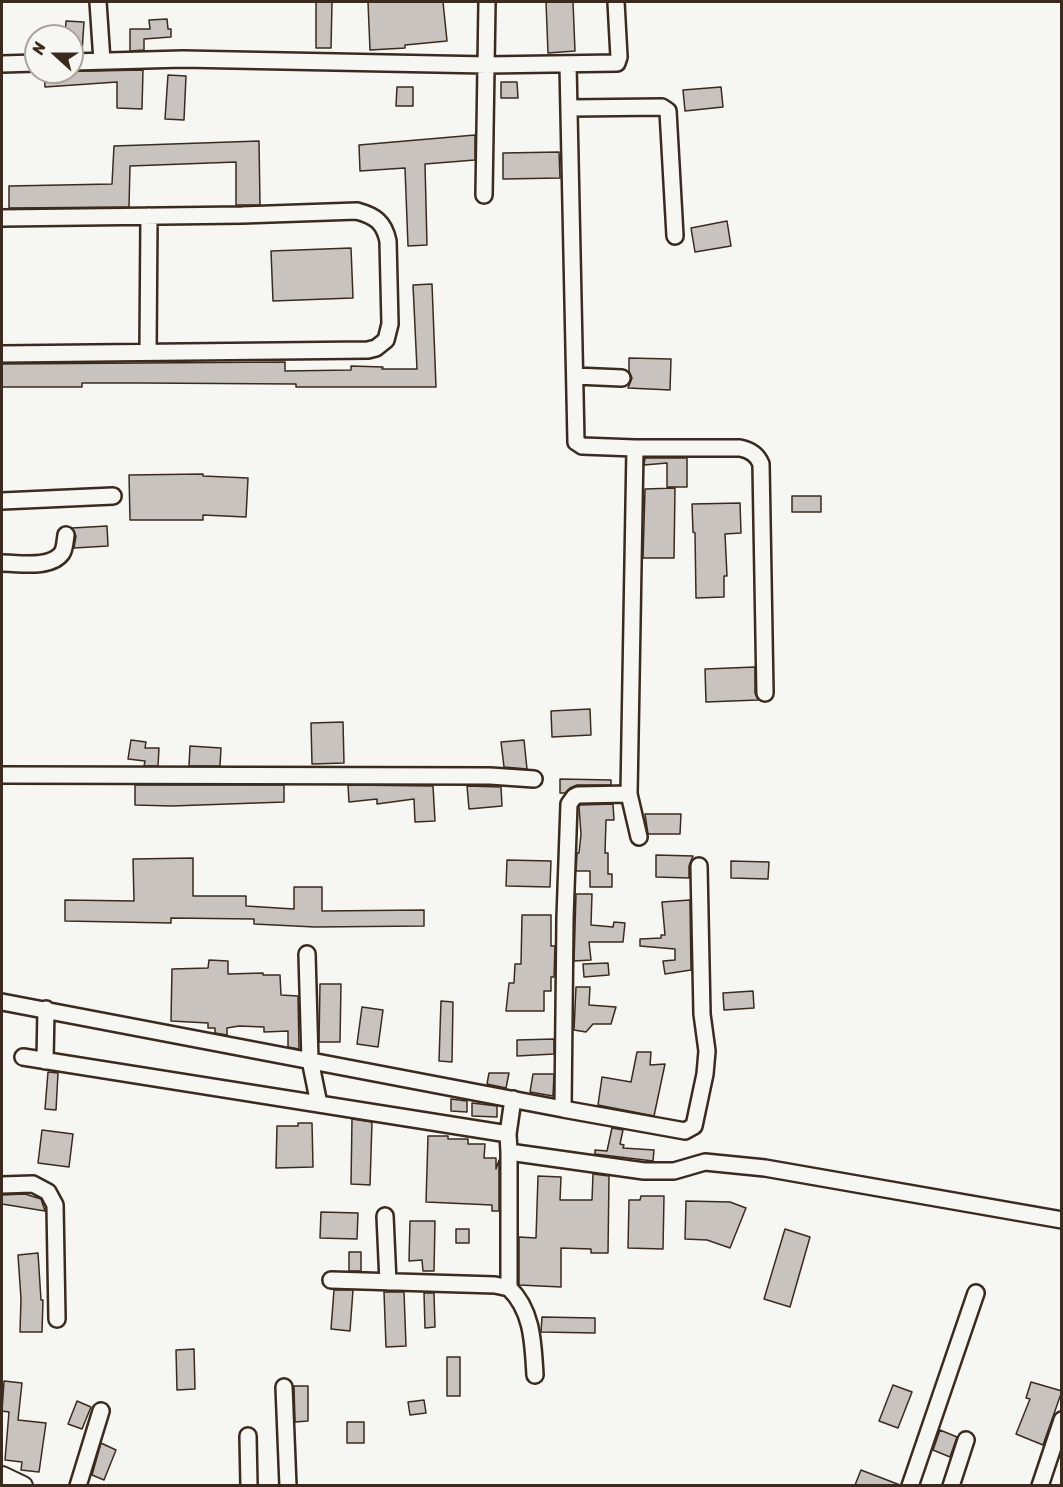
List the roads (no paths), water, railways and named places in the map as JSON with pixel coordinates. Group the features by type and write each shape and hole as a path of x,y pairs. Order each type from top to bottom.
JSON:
{"main road":[{"path":"2,1476 23,1485"}],"street":[{"path":"98,2 102,61"},
{"path":"484,195 487,2"},
{"path":"84,62 183,59 487,65 617,63 619,57 616,2"},
{"path":"2,64 24,63"},
{"path":"568,65 576,442 582,446 635,448 740,448 752,452 759,459 761,464 765,693"},
{"path":"570,108 662,107 668,111 675,236"},
{"path":"2,218 357,211 372,215 381,222 388,241 390,324 386,340 376,348 368,350 2,354"},
{"path":"148,352 149,216"},
{"path":"575,376 622,378"},
{"path":"635,448 629,794 639,837"},
{"path":"2,501 113,496"},
{"path":"2,563 50,562 60,557 64,550 66,535"},
{"path":"2,775 490,776 534,779"},
{"path":"563,1108 569,804 578,795 629,794"},
{"path":"2,1002 685,1131 694,1126 704,1083 707,1050 702,1014 699,866"},
{"path":"307,954 310,1060 319,1104"},
{"path":"45,1061 46,1009"},
{"path":"22,1057 508,1134"},
{"path":"509,1288 510,1152 508,1134 513,1099"},
{"path":"510,1152 644,1171 674,1171 705,1162 765,1168 1062,1220"},
{"path":"2,1185 33,1184 48,1192 55,1205 57,1319"},
{"path":"385,1216 388,1282"},
{"path":"331,1280 495,1285 509,1288 521,1301 529,1323 533,1338 535,1375"},
{"path":"910,1485 976,1293"},
{"path":"284,1387 288,1485"},
{"path":"78,1485 101,1411"},
{"path":"1040,1485 1062,1420"},
{"path":"248,1436 249,1485"},
{"path":"951,1485 966,1440"}]}
